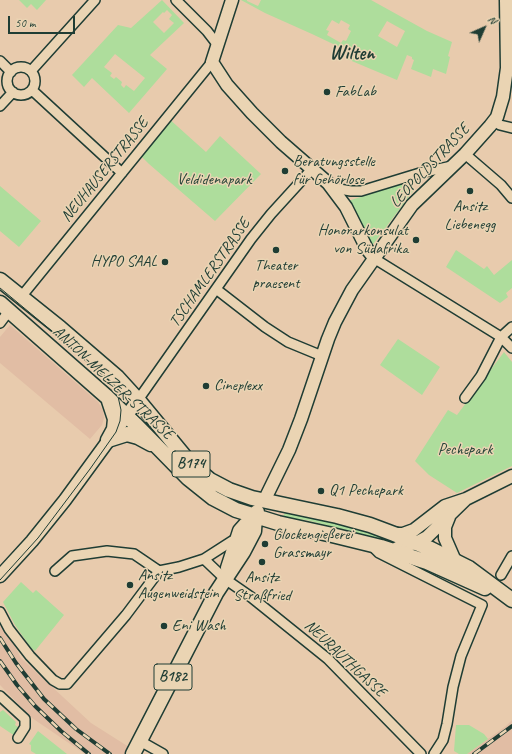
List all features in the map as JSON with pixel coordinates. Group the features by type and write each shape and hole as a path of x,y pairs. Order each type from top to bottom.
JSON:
{"main road":[{"name":"B174","path":"0,280 21,297"},
{"name":"ANTON-MELZER-STRASSE","path":"21,297 98,360 117,378 138,400 190,463 203,475 229,490 264,501"},
{"name":"ANTON-MELZER-STRASSE","path":"5,307 107,397 188,478 205,492 230,507 255,516"},
{"path":"107,397 115,419 114,429 108,440"},
{"path":"108,440 127,434 138,437 157,446"},
{"name":"B174","path":"264,501 337,516 394,534 469,568 510,599"},
{"name":"LEOPOLDSTRASSE","path":"225,578 240,531 255,516 264,501"},
{"name":"B174","path":"255,516 280,524 369,543 433,565 510,599"},
{"name":"LEOPOLDSTRASSE","path":"136,749 225,578 243,552 254,531 255,516"}],"street":[{"path":"31,71 95,0"},
{"path":"176,0 207,31 217,44"},
{"path":"232,0 212,62 227,85 281,142 328,183 346,207 367,249 375,259 501,337 512,348"},
{"name":"LEOPOLDSTRASSE","path":"264,501 289,450 328,339 352,290 412,205 466,154 494,121 498,113 503,97 507,68 506,0"},
{"path":"0,61 12,72"},
{"name":"NEUHAUSERSTRASSE","path":"21,297 212,62"},
{"path":"19,67 27,68 31,71 35,82 32,90 25,94 17,94 13,92 10,88 8,80 12,72 19,67"},
{"path":"32,90 122,173"},
{"path":"0,106 13,92"},
{"path":"494,121 500,125 512,128"},
{"path":"466,154 501,185 512,198"},
{"path":"328,183 351,191 361,191 420,173 454,165"},
{"name":"TSCHAMLERSTRASSE","path":"138,400 271,214 312,169"},
{"path":"216,289 255,320 288,342 322,356"},
{"path":"0,323 5,307"},
{"path":"465,398 481,376 501,337 512,327"},
{"path":"0,576 32,541 65,500 138,400"},
{"path":"394,534 410,532 419,527 444,506 466,499 512,476"},
{"path":"392,551 401,546 416,543 427,537 466,499"},
{"path":"449,516 445,527 445,538 455,561"},
{"path":"0,612 18,643 30,656 53,680 60,684 67,684 126,615 159,571 179,567 204,559 236,540"},
{"path":"369,543 379,553 482,605 461,656 453,687 443,740 434,754"},
{"path":"55,571 72,556 107,551 134,554 159,571"},
{"path":"501,575 512,556"},
{"name":"NEURAUTHGASSE","path":"204,559 225,578 252,597 328,659 421,754"},
{"path":"0,696 25,719 25,727 18,738"},
{"path":"136,749 163,754"}],"shaded area":[{"path":"10,325 98,402 103,410 104,418 102,425 90,439 0,363 0,337"},
{"path":"0,619 21,658 91,723 140,754 85,754 32,718 0,685"},
{"path":"512,720 512,754 467,754 506,726"}],"green space":[{"path":"19,0 46,0 37,10 31,4 27,8"},
{"path":"162,0 184,23 150,55 167,69 129,113 92,78 84,87 72,75 118,25 131,28","holes":["167,10 172,15 169,19 174,23 164,33 153,22","115,54 145,78 134,91 126,85 124,88 121,85 122,82 116,77 114,79 110,76 112,73 104,67"]},
{"path":"241,0 247,0 258,6 261,0 371,0 427,31 452,42 448,56 450,57 446,74 433,69 431,77 411,69 414,60 412,57 407,55 397,80 347,59 350,52 265,13","holes":["332,20 339,24 341,20 350,25 348,29 351,31 346,41 343,40 341,43 327,35 329,31 326,30","387,21 405,31 397,47 378,36"]},
{"name":"Veldidenapark","path":"167,117 206,152 220,136 261,174 215,221 138,153"},
{"path":"407,182 414,190 371,247 348,201"},
{"path":"0,186 41,221 19,247 0,231"},
{"path":"456,250 484,269 487,266 494,275 512,260 512,288 506,293 508,297 500,303 446,267"},
{"path":"398,339 440,367 422,395 380,365"},
{"name":"Pechepark","path":"504,352 512,362 512,466 457,493 429,475 415,461 448,410 457,415"},
{"path":"285,513 341,524 394,541 393,542 306,520 282,518"},
{"path":"21,582 33,593 36,590 64,615 35,651 31,648 15,625 3,602"},
{"path":"3,710 16,722 15,725 21,729 15,736 0,726 0,712"},
{"path":"456,725 469,725 484,734 488,739 467,754 459,754 454,751"},
{"path":"38,731 67,754 36,754 31,751 31,745 29,744"}],"tram line":[{"path":"0,288 109,381 117,392 121,410 120,421 116,432 90,469 38,538 0,580"}],"railway":[{"path":"0,638 16,663 44,699 76,729 110,754"},
{"path":"0,661 17,685 35,706 61,731 89,754"},
{"path":"474,754 512,726"}],"place":[{"name":"FabLab","path":"327,92"},
{"name":"Beratungsstelle für Gehörlose","path":"285,171"},
{"name":"Ansitz Liebenegg","path":"470,191"},
{"name":"Honorarkonsulat von Südafrika","path":"416,240"},
{"name":"Theater praesent","path":"276,250"},
{"name":"HYPO SAAL","path":"165,262"},
{"name":"Cineplexx","path":"206,386"},
{"name":"Q1 Pechepark","path":"321,491"},
{"name":"Glockengießerei Grassmayr","path":"265,544"},
{"name":"Ansitz Straßfried","path":"262,562"},
{"name":"Ansitz Augenweidstein","path":"130,585"},
{"name":"Eni Wash","path":"164,626"}],"district":[{"name":"Wilten","path":"352,54"}]}
